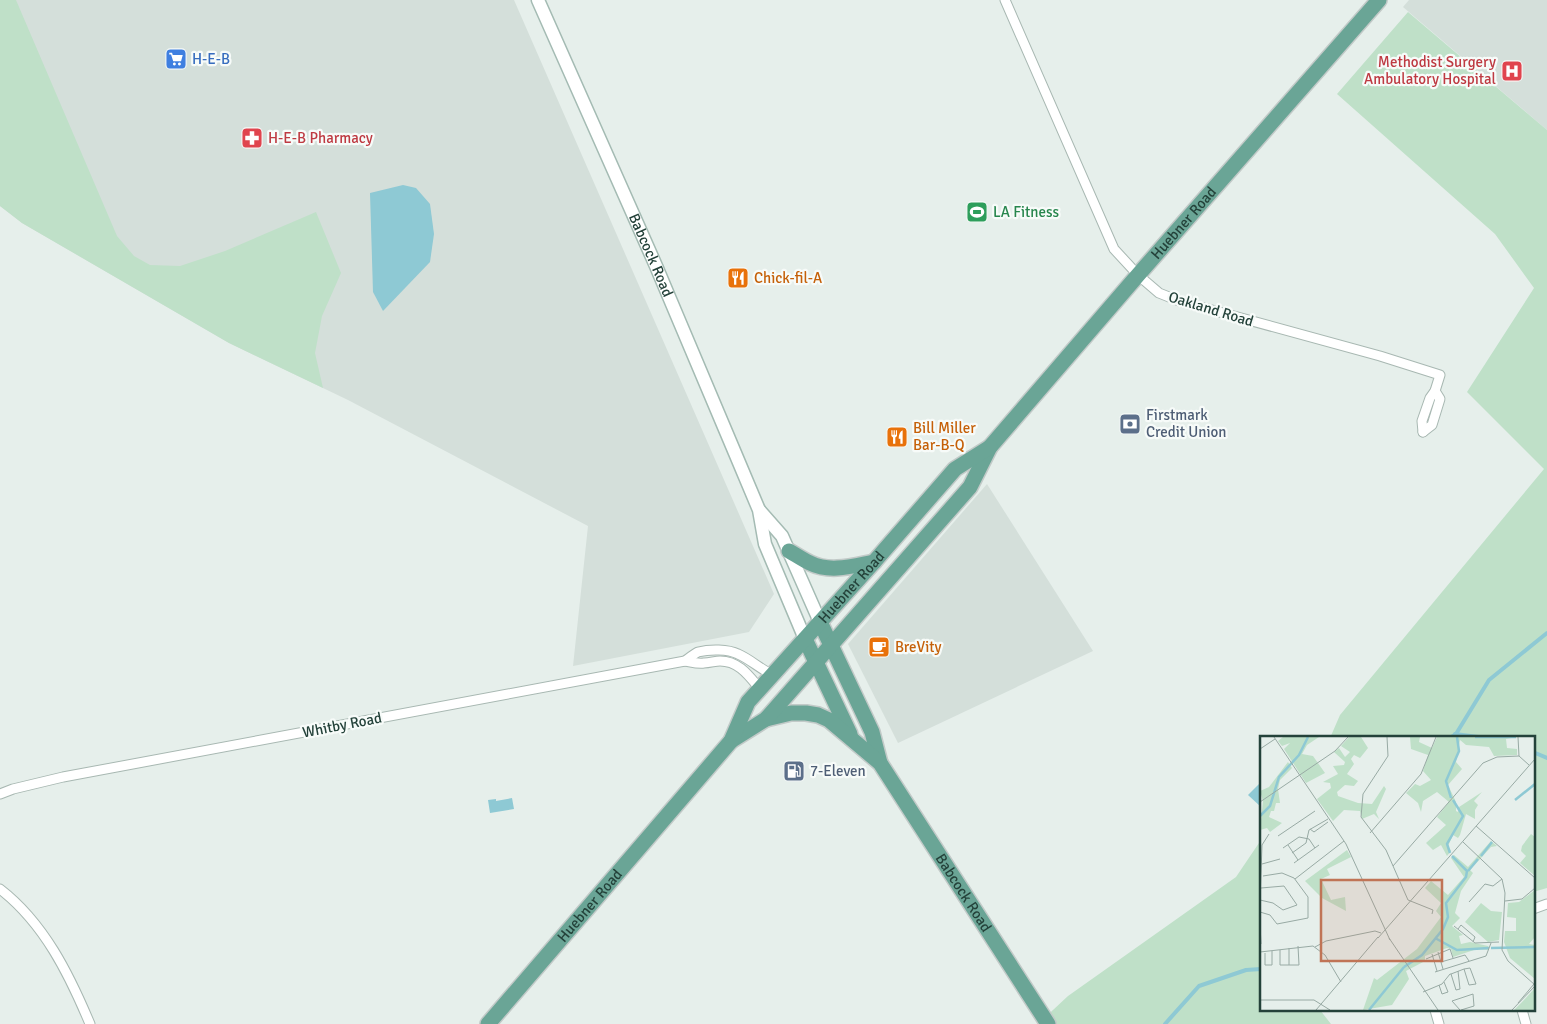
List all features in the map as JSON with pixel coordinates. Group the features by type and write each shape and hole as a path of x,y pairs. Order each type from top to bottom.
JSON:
{"main road":[{"name":"Babcock Road","path":"538,0 656,266 759,510 765,544 805,639 854,742 880,763"},
{"name":"Huebner Road","path":"731,741 766,719 970,487 990,448 1138,275 1379,0"},
{"name":"Huebner Road","path":"488,1024 731,741 748,702 955,469 990,448"},
{"name":"Babcock Road","path":"759,510 782,536 830,646 872,732 880,763 1048,1024"},
{"path":"789,551 811,564 827,568 844,568 874,562"},
{"path":"766,719 791,713 818,715 829,720 854,742"}],"street":[{"name":"Oakland Road","path":"1005,0 1114,249 1138,275 1159,293 1179,302 1372,354 1440,375 1435,391"},
{"name":"Whitby Road","path":"685,661 698,652 729,650 739,654 772,675"},
{"name":"Whitby Road","path":"0,794 63,777 685,661 706,664 718,661 734,664 746,672 760,689"},
{"path":"0,889 11,897 52,948 75,987 90,1024"},
{"path":"1534,909 1547,904"}],"shaded area":[{"path":"0,0 514,0 774,594 749,632 573,666 588,526 348,400 229,343 22,223 0,206"},
{"name":"Methodist Surgery Ambulatory Hospital","path":"1409,0 1547,0 1547,130 1403,7"},
{"path":"987,484 1093,651 898,743 848,644"}],"green space":[{"path":"0,0 16,0 117,236 134,256 150,265 180,266 225,251 316,212 341,273 322,316 315,353 323,388 229,343 22,223 0,206"},
{"path":"1408,12 1547,130 1547,888 1534,892 1534,736 1331,736 1340,715 1544,469 1467,392 1534,288 1495,234 1337,94"},
{"path":"1260,841 1260,1012 1322,1012 1331,1024 1038,1024 1068,996 1236,877"}],"water":[{"path":"403,185 416,188 430,204 434,234 430,262 383,311 373,292 370,193"},
{"path":"1260,783 1260,806 1248,795"},
{"path":"512,798 514,809 490,813 488,800 496,799 496,801"}],"waterway":[{"path":"1453,736 1489,680 1547,633"},
{"path":"1455,734 1470,736"},
{"path":"1534,752 1547,758"},
{"path":"1165,1024 1199,986 1246,970 1260,969"}],"place":[{"name":"H-E-B","path":"176,59"},
{"name":"Methodist Surgery Ambulatory Hospital","path":"1512,71"},
{"name":"H-E-B Pharmacy","path":"252,138"},
{"name":"LA Fitness","path":"977,212"},
{"name":"Chick-fil-A","path":"738,278"},
{"name":"Firstmark Credit Union","path":"1130,424"},
{"name":"Bill Miller Bar-B-Q","path":"897,437"},
{"name":"BreVity","path":"879,647"},
{"name":"7-Eleven","path":"794,771"}]}
